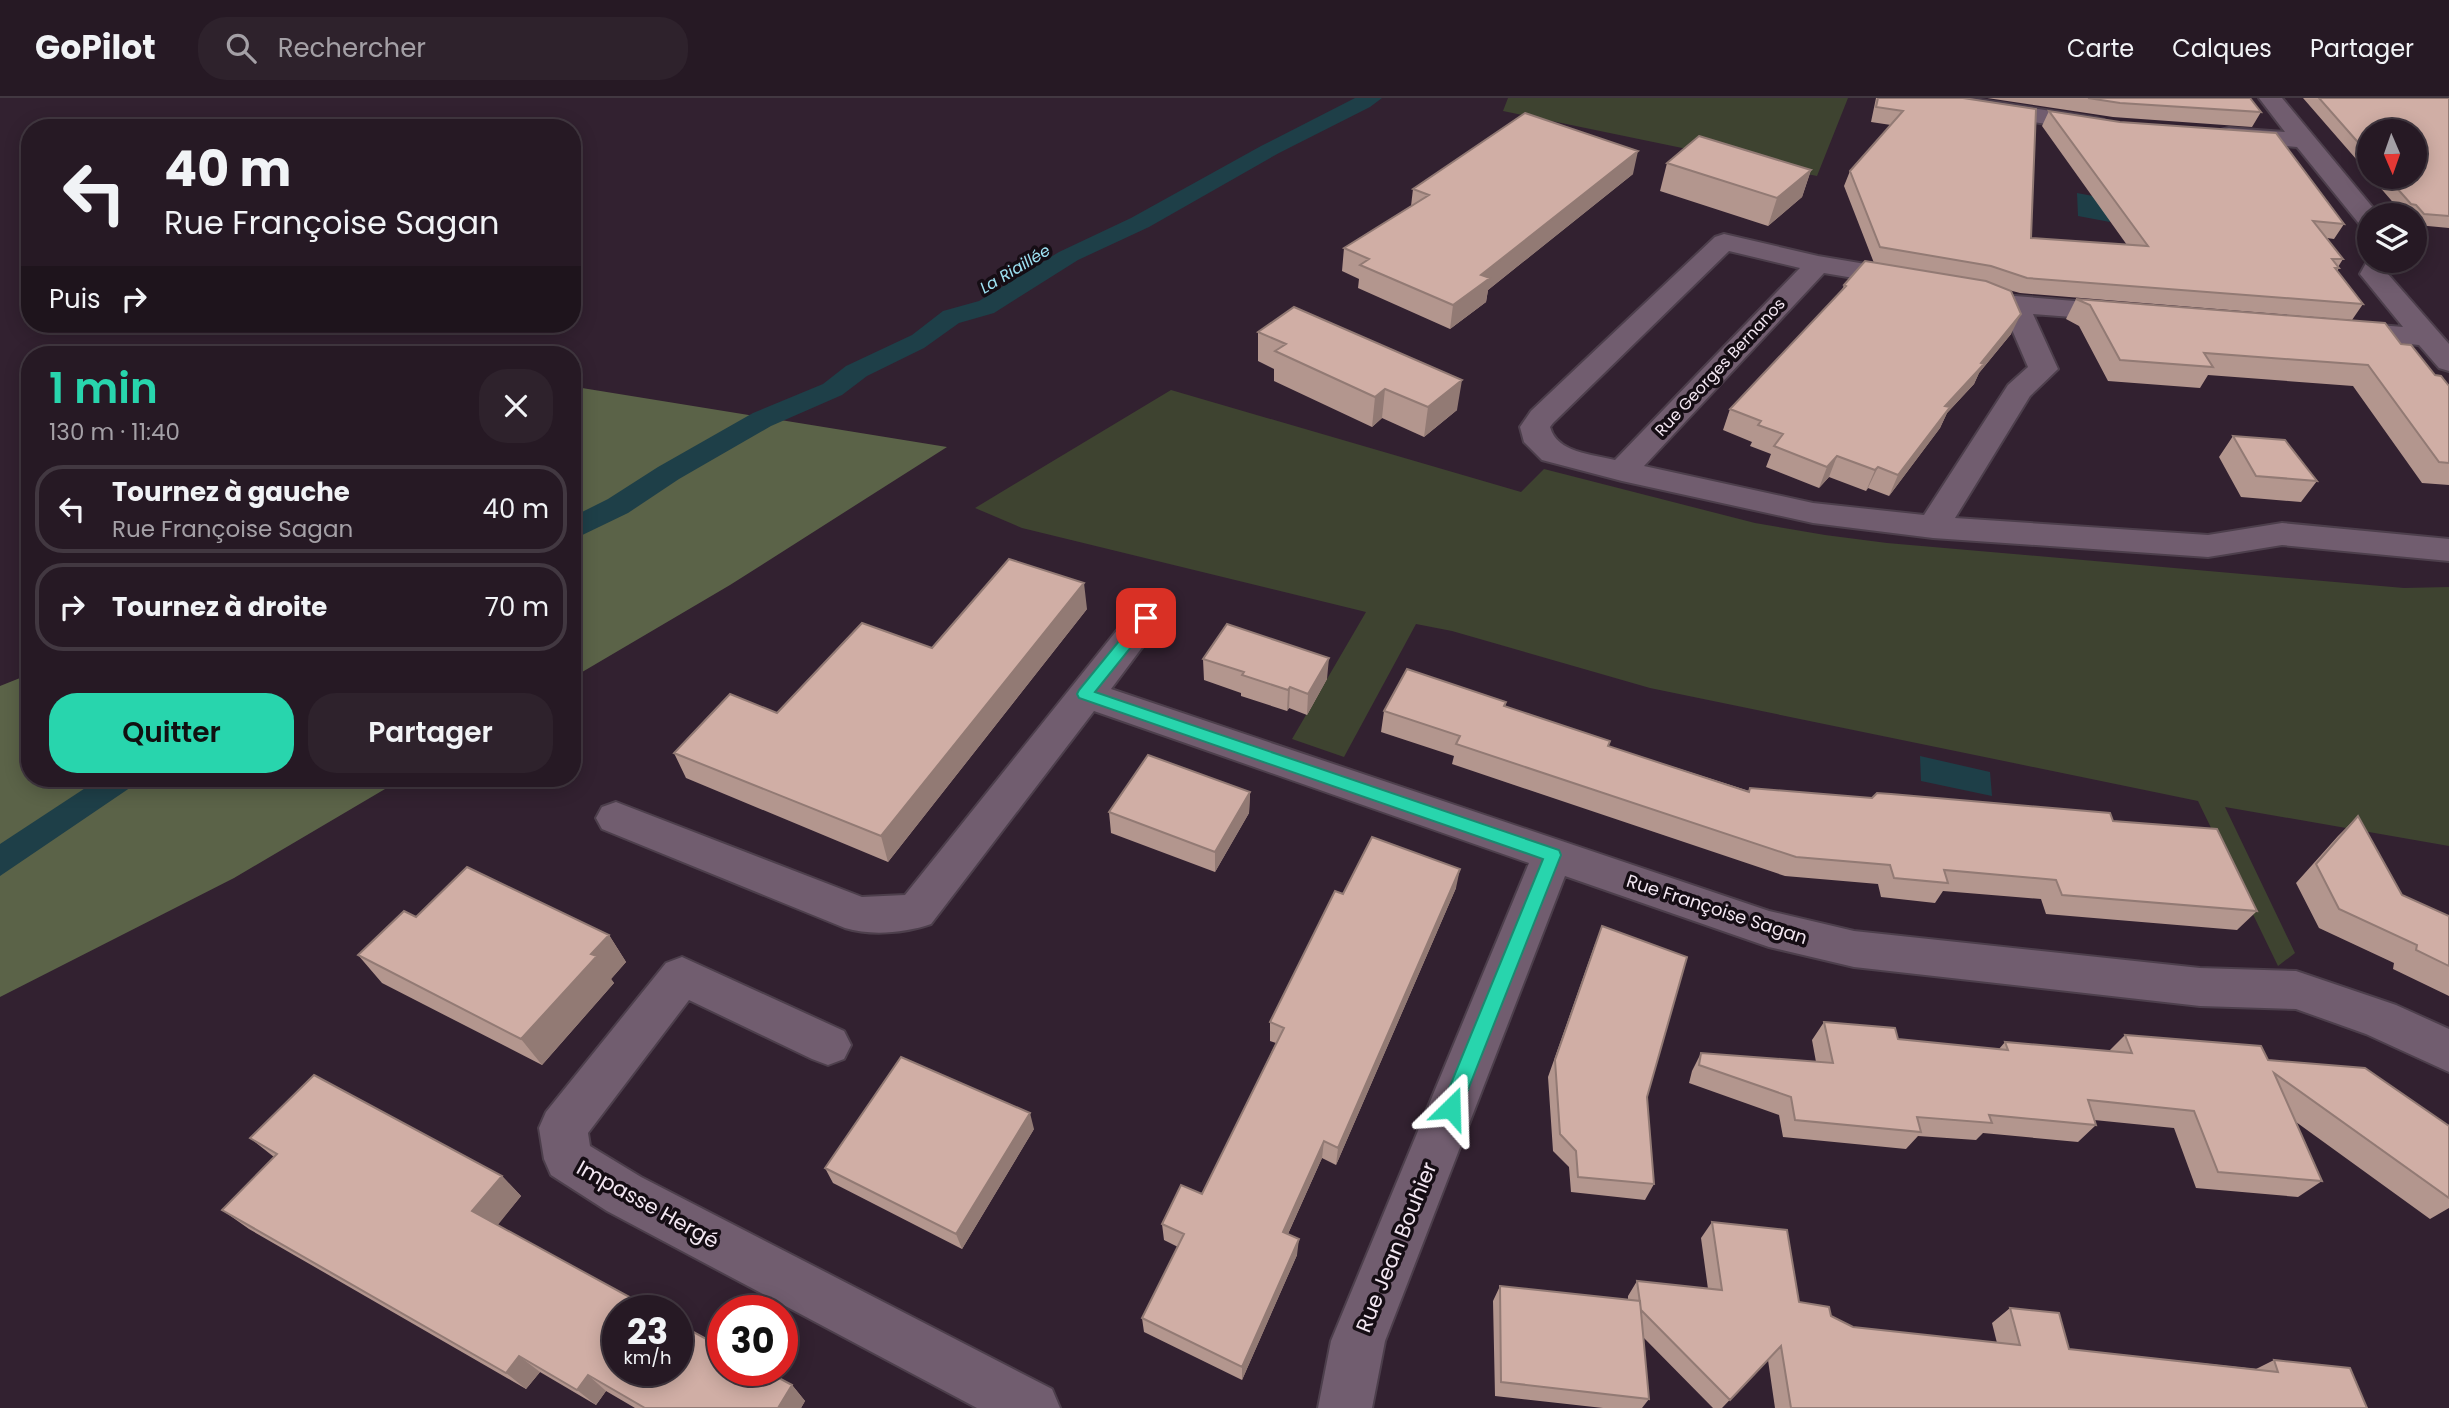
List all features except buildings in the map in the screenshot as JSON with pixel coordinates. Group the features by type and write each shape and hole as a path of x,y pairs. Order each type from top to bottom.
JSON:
{"street":[{"path":"1926,98 2113,127"},
{"path":"2270,98 2357,205"},
{"path":"2209,134 2304,140"},
{"path":"1928,282 1818,264 1724,242 1542,417 1535,427 1539,442 1553,453 1622,471 1813,513 1934,527 2208,546 2281,534 2449,550"},
{"name":"Rue Georges Bernanos","path":"1622,471 1818,264"},
{"path":"2373,273 2449,362"},
{"path":"1934,527 2018,391 2043,369 2004,300 2153,315"},
{"path":"2319,328 2428,337"},
{"path":"616,818 860,915 916,912 1146,618"},
{"name":"Rue Françoise Sagan","path":"1085,694 1769,929 1854,949 2200,986 2296,990 2380,1019 2449,1051"},
{"name":"Rue Jean Bouhier","path":"1345,1408 1358,1342 1553,855"},
{"name":"Impasse Hergé","path":"828,1045 682,976 563,1128 568,1159 624,1194 1033,1408"}],"green space":[{"path":"1508,98 1848,98 1817,176 1503,111"},
{"path":"581,388 947,447 730,585 581,673"},
{"path":"1171,390 1521,492 1544,469 1755,523 1825,535 1887,543 2404,588 2449,587 2449,846 2225,807 2295,953 2278,966 2198,801 1650,688 1452,631 1416,624 1344,757 1292,739 1366,612 1022,528 975,508"},
{"path":"21,678 21,787 388,787 234,878 0,997 0,686"}],"water":[{"path":"1355,98 1382,98 1149,227 1078,260 994,313 959,323 924,348 867,376 842,395 771,426 679,479 628,513 581,536 581,512 608,499 658,467 753,413 823,384 846,366 912,335 943,311 979,301 1059,252 1131,218"},
{"path":"2077,193 2109,199 2110,222 2078,216"},
{"path":"1920,756 1990,772 1992,796 1921,781"},
{"path":"87,787 131,787 0,876 0,844"}],"route":[{"path":"1146,618 1085,694 1553,855 1451,1108"}],"water label":[{"name":"La Riaillée","path":"1015,269"}]}
